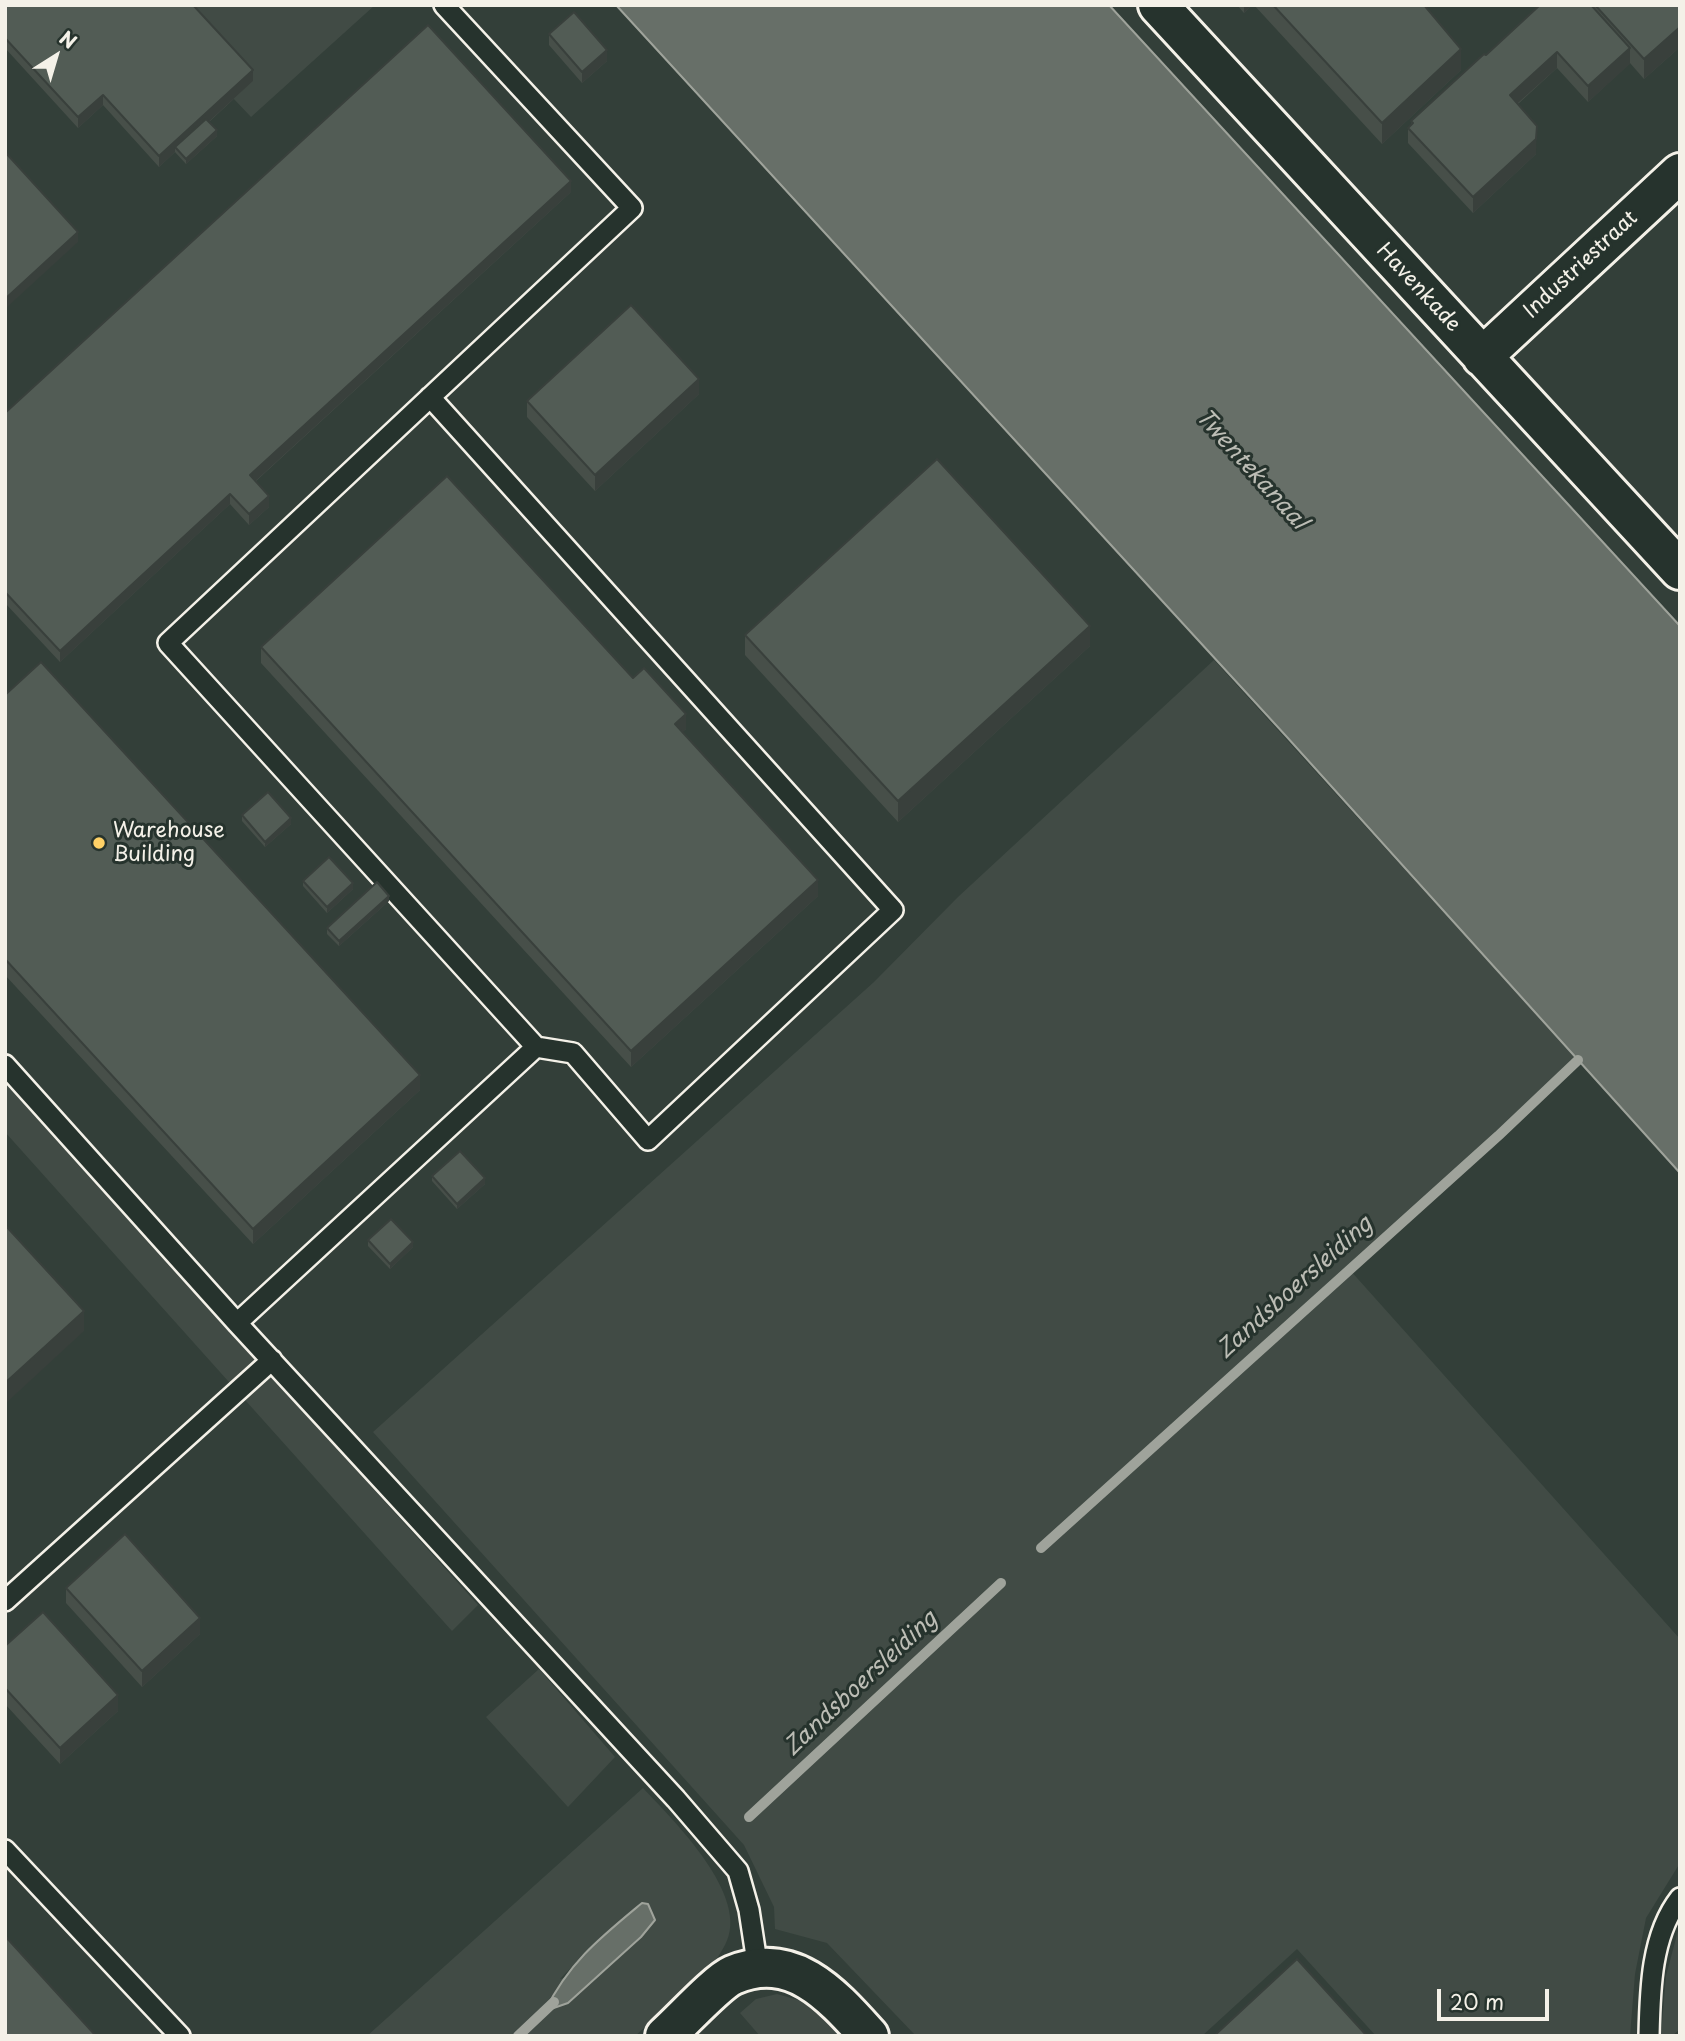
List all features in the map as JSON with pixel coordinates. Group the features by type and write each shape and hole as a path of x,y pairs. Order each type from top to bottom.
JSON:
{"street":[{"name":"Havenkade","path":"1158,5 1680,570"},
{"name":"Industriestraat","path":"1482,357 1680,173"},
{"path":"665,2036 731,1975 758,1969 791,1969 800,1974 818,1986 869,2036"}],"lane":[{"path":"429,397 893,910 648,1140 573,1053 536,1047 168,643 429,397 632,208 444,5"},
{"path":"237,1323 536,1047"},
{"path":"5,1065 237,1323 676,1798 738,1871 749,1910 758,1969"},
{"path":"5,1601 272,1360"},
{"path":"5,1850 180,2036"},
{"path":"1649,2036 1650,1984 1667,1914 1680,1898"}],"shaded area":[{"name":"Twentekanaal","path":"5,5 1680,5 1680,2036 5,2036"},
{"path":"184,5 375,5 251,117 233,98"},
{"path":"1214,660 1578,1060 1498,1136 1349,1269 1680,1639 1680,1863 1646,1918 1635,1974 1630,2036 1376,2036 1297,1949 1202,2036 916,2036 827,1943 775,1929 774,1907 744,1845 373,1432 874,982 958,897"},
{"path":"5,1080 478,1605 452,1631 5,1132"},
{"path":"539,1669 615,1757 568,1807 486,1717"},
{"path":"643,1788 705,1860 728,1905 730,1926 725,1945 717,1958 684,1994 635,2036 367,2036","holes":["642,1903 641,1937 606,1966 560,1979 599,1939"]},
{"path":"1680,1923 1680,2029 1672,2036 1661,2036 1666,1976"},
{"path":"777,1994 802,2001 845,2036 760,2036 740,2013 756,1999"}],"water":[{"path":"616,5 1109,5 1680,626 1680,1173 1286,736"},
{"path":"642,1903 648,1904 655,1920 641,1937 568,2003 545,2011 575,1964"}],"building":[{"path":"5,5 193,5 253,70 159,156 103,95 78,117 5,38"},
{"path":"1273,5 1424,5 1461,49 1382,123"},
{"path":"1540,5 1591,5 1630,48 1588,86 1557,52 1510,95 1537,126 1536,139 1473,197 1408,128 1413,123 1411,121"},
{"path":"1595,5 1680,5 1680,27 1644,59"},
{"path":"574,12 607,50 582,72 549,34"},
{"path":"428,25 571,181 250,475 269,496 249,514 230,494 60,651 5,592 5,413"},
{"path":"206,119 217,130 186,159 175,147"},
{"path":"5,152 78,232 5,299"},
{"path":"631,305 699,379 595,475 527,401"},
{"path":"937,459 1090,626 898,801 745,635"},
{"path":"447,476 633,678 644,668 686,714 675,724 818,880 631,1051 261,647"},
{"name":"Warehouse Building","path":"41,662 420,1075 253,1229 5,959 5,695"},
{"path":"268,792 291,818 265,842 242,815"},
{"path":"329,857 353,883 327,907 303,881"},
{"path":"377,882 389,896 339,941 327,928"},
{"path":"460,1151 485,1178 457,1204 432,1176"},
{"path":"391,1219 413,1242 390,1264 368,1240"},
{"path":"5,1225 84,1311 5,1383"},
{"path":"125,1534 200,1618 142,1671 66,1588"},
{"path":"43,1612 118,1695 60,1748 5,1688 5,1646"},
{"path":"5,1936 96,2036 5,2036"},
{"path":"1297,1959 1367,2036 1214,2036"}],"waterway":[{"name":"Zandsboersleiding","path":"1041,1548 1498,1136 1578,1060"},
{"name":"Zandsboersleiding","path":"749,1817 1001,1583"},
{"name":"Zandsboersleiding","path":"518,2036 554,2002"}],"place":[{"name":"Warehouse Building","path":"99,843"}]}
